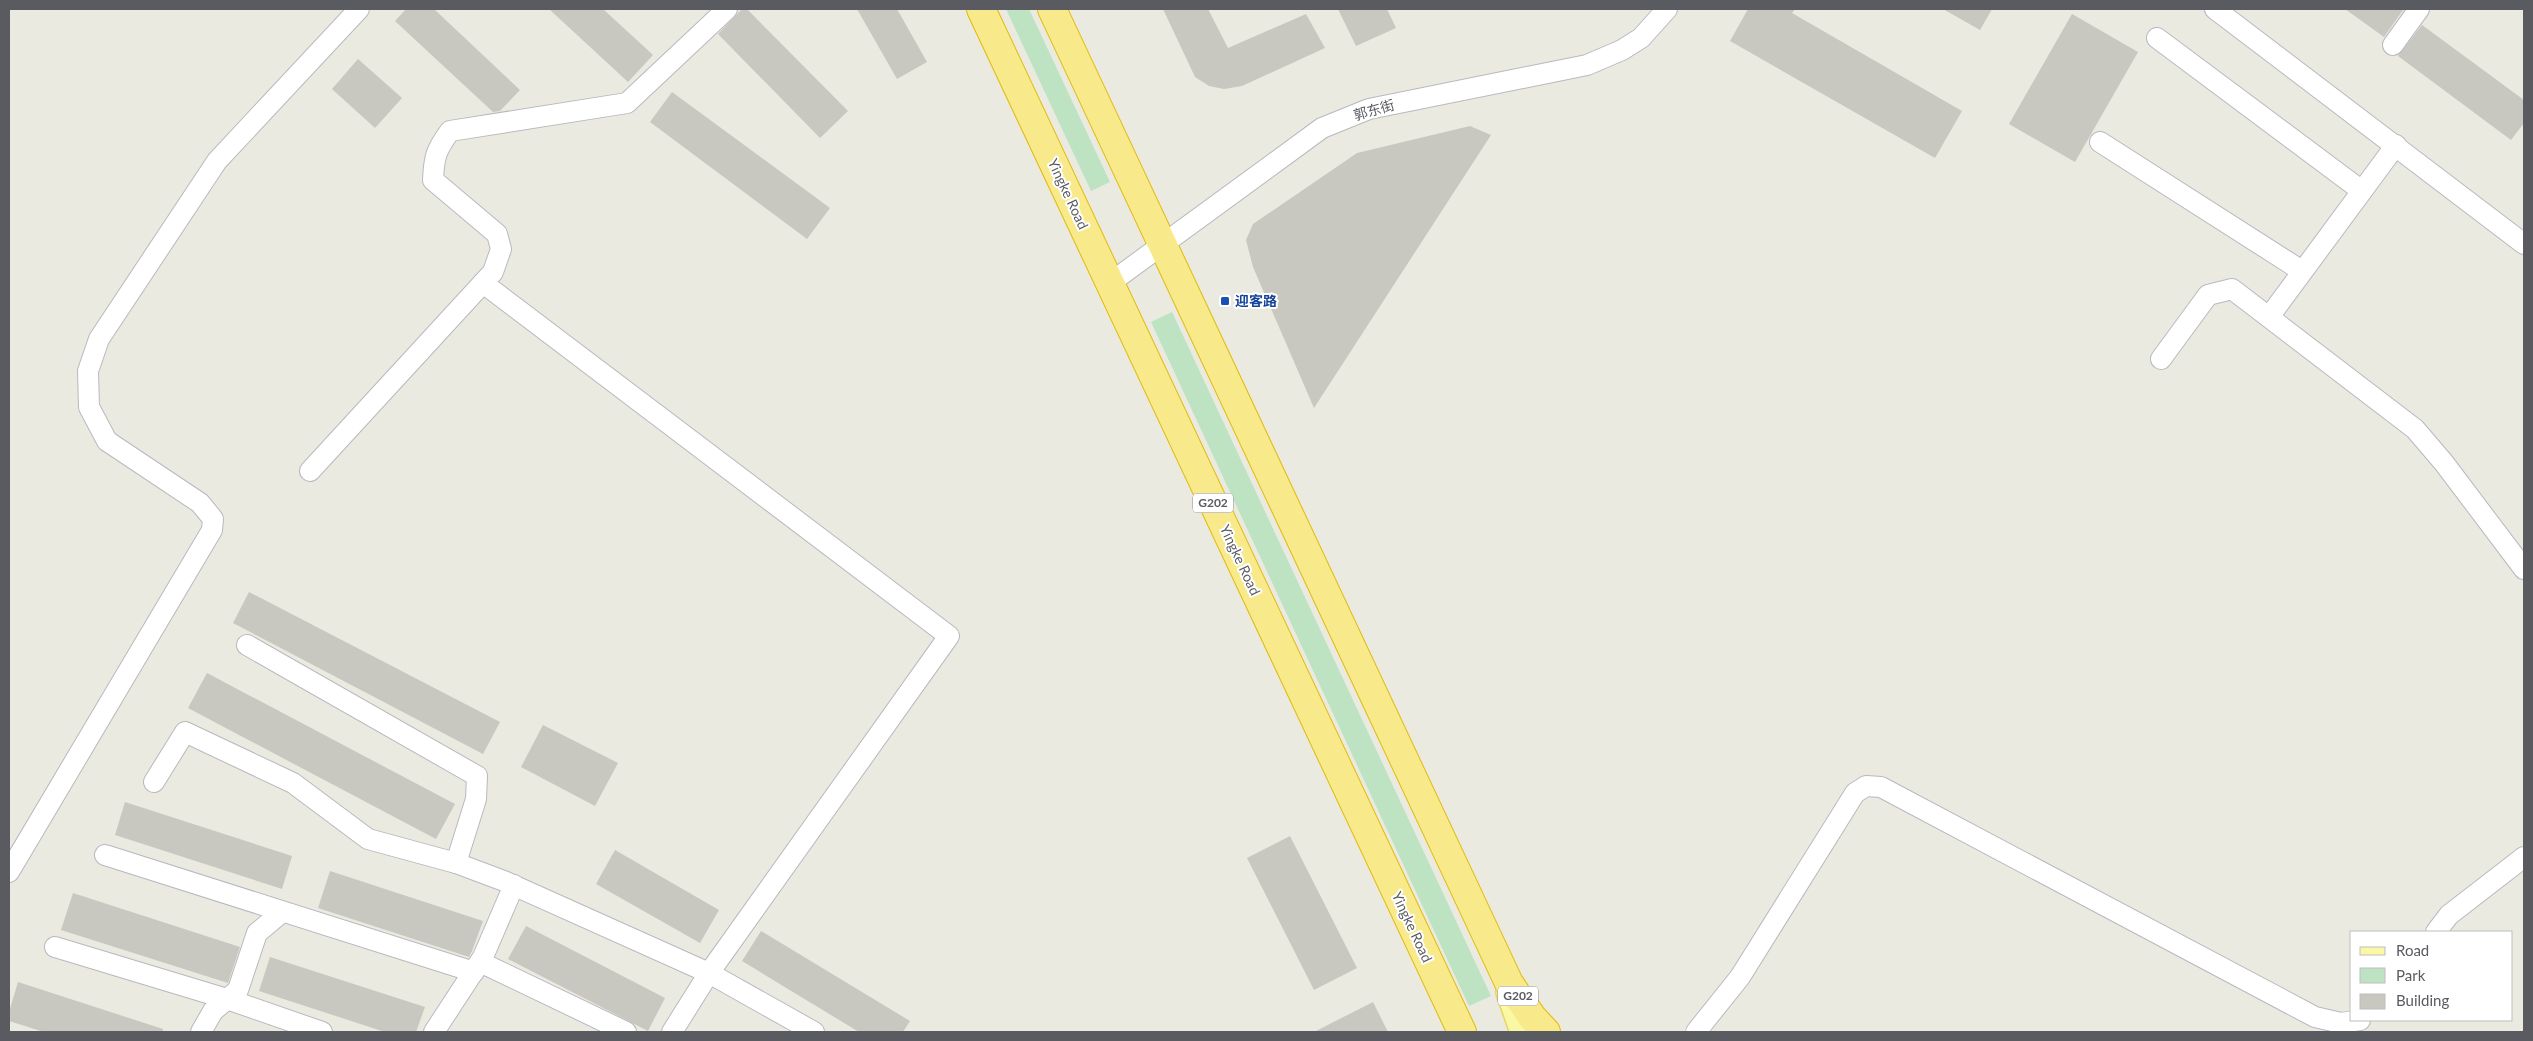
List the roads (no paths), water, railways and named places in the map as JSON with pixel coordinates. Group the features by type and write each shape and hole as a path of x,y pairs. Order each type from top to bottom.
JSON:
{"highway":[{"name":"Yingke Road","path":"981,9 1445,998"},
{"name":"G202","path":"1052,9 1509,983 1532,1018 1546,1032"},
{"name":"G202","path":"1445,998 1462,1032"}],"main road":[{"path":"1496,955 1523,1032"},
{"name":"Yingke Road","path":"1445,998 1456,1032"}],"street":[{"path":"9,872 212,530 213,519 200,503 107,441 89,407 88,371 99,339 217,161 359,9"},
{"path":"310,471 493,272 501,249 496,234 434,180 434,160 438,147 450,131 627,104 727,9"},
{"name":"郭东街","path":"1110,283 1322,128 1369,109 1587,64 1622,50 1641,38 1667,9"},
{"path":"2214,9 2396,145 2524,244"},
{"path":"2393,45 2419,9"},
{"path":"2158,38 2362,191"},
{"path":"2100,142 2302,271"},
{"path":"2269,317 2396,145"},
{"path":"482,283 949,636 709,973 672,1032"},
{"path":"2161,359 2208,295 2232,288 2415,429 2444,463 2524,570"},
{"path":"247,645 476,776 476,799 456,863"},
{"path":"154,782 185,732 293,783 368,840 456,863 514,886 709,973 814,1032"},
{"path":"1696,1032 1740,977 1855,793 1866,786 1881,787 2315,1017 2341,1023 2354,1021"},
{"path":"105,854 282,912 477,967 626,1032"},
{"path":"2437,931 2449,915 2524,857"},
{"path":"434,1032 477,967 514,886"},
{"path":"201,1032 213,1011 238,990 257,933 282,912"},
{"path":"55,947 227,999 322,1032"}],"place":[{"name":"迎客路","path":"1225,301"}]}
